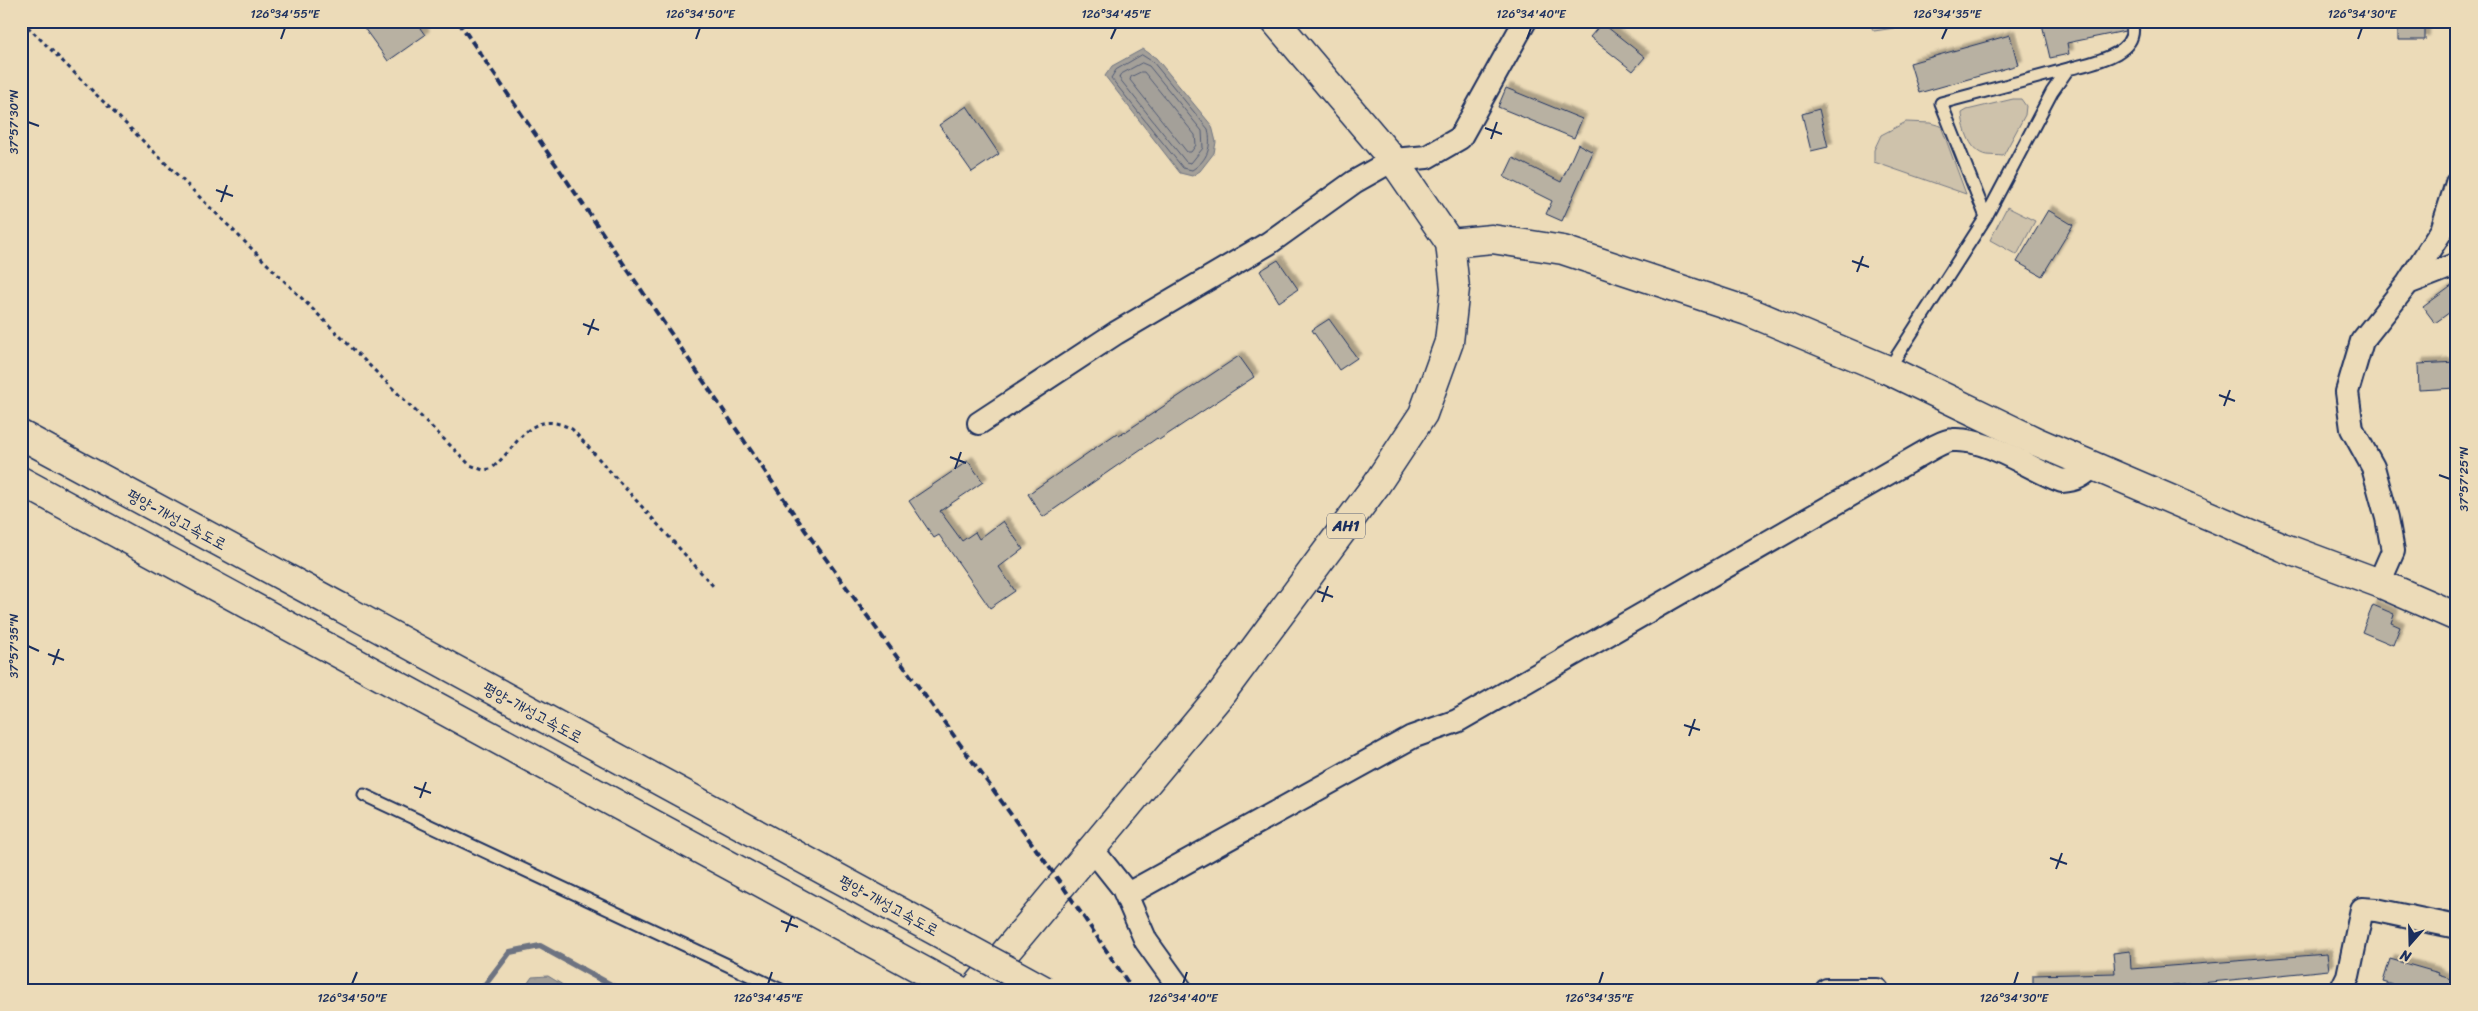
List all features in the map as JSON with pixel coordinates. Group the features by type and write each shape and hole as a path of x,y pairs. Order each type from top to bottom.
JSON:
{"main road":[{"name":"AH1","path":"974,990 1221,694 1376,485 1423,414 1449,342 1455,288 1450,243 1392,160 1275,21"},
{"path":"1450,243 1492,239 1563,250 1748,311 1888,370 2035,441 2282,547 2379,584 2457,617"},
{"name":"평양-개성고속도로","path":"21,435 1044,990"},
{"path":"21,481 959,990"}],"street":[{"path":"979,423 1116,333 1269,244 1354,182 1392,160 1427,157 1460,138 1525,21"},
{"path":"2379,584 2393,551 2387,518 2373,467 2352,430 2347,392 2362,341 2449,227 2457,183"},
{"path":"2408,283 2457,264"},
{"path":"1126,895 1412,737 1457,721 1932,448 1951,440 1969,440 1988,446 2062,481 2072,480 2084,475 2093,466"},
{"path":"1092,849 1126,895 1146,940 1181,990"},
{"path":"2340,990 2348,976 2362,909 2376,910 2457,928"},
{"path":"1828,990 1877,990"}],"lane":[{"path":"1986,218 1941,104 2112,58 2129,42 2134,29 2131,21"},
{"path":"1888,370 1986,218 2052,92 2068,69"},
{"path":"364,795 781,990"}],"path":[{"path":"22,21 470,465 484,470 491,469 532,427 548,421 560,423 572,429 715,588"}],"shaded area":[{"path":"1867,21 1942,21 1874,31"},
{"path":"2013,99 2021,99 2026,106 2025,115 2003,156 1985,155 1978,151 1970,143 1962,113 1967,110"},
{"path":"1906,122 1930,123 1941,126 1966,194 1874,162 1874,150 1881,135"},
{"path":"2007,207 2035,221 2017,255 1990,240"}],"water":[{"path":"1143,49 1156,58 1212,126 1216,142 1214,153 1200,171 1192,176 1180,173 1105,76 1112,66"},
{"path":"548,976 571,990 523,990 532,977"}],"building":[{"path":"359,21 415,21 425,35 388,61"},
{"path":"2063,21 2063,25 2080,21 2124,21 2125,31 2067,43 2069,54 2050,58 2042,24"},
{"path":"2398,21 2425,21 2425,40 2398,40"},
{"path":"1602,23 1645,57 1633,71 1590,37"},
{"path":"2010,35 2018,65 1919,93 1910,63"},
{"path":"1506,88 1582,119 1574,138 1498,107"},
{"path":"967,106 999,154 972,172 939,125"},
{"path":"1819,109 1828,147 1811,151 1802,114"},
{"path":"1578,144 1593,152 1562,221 1546,214 1552,201 1504,177 1513,158 1561,182"},
{"path":"2048,210 2073,225 2042,276 2017,262"},
{"path":"1278,260 1298,289 1279,302 1260,271"},
{"path":"2457,282 2457,307 2435,323 2423,307"},
{"path":"1329,319 1357,358 1339,370 1312,330"},
{"path":"1239,356 1254,377 1159,440 1157,438 1043,517 1028,494 1117,433 1119,436"},
{"path":"2457,362 2457,388 2419,390 2418,364"},
{"path":"968,461 983,482 940,511 962,541 975,532 979,539 1003,521 1023,549 999,567 1015,591 990,608 939,535 934,538 909,501"},
{"path":"2373,605 2394,614 2391,623 2400,627 2393,645 2362,632"},
{"path":"2130,951 2131,969 2327,954 2329,970 2172,986 2172,990 2033,990 2033,975 2115,973 2113,953"},
{"path":"2390,959 2439,973 2438,975 2457,981 2457,990 2411,990 2383,982"}],"waterway":[{"path":"481,990 510,952 540,946 620,990"}],"railway":[{"path":"458,21 805,530 1062,885 1133,990"}]}
